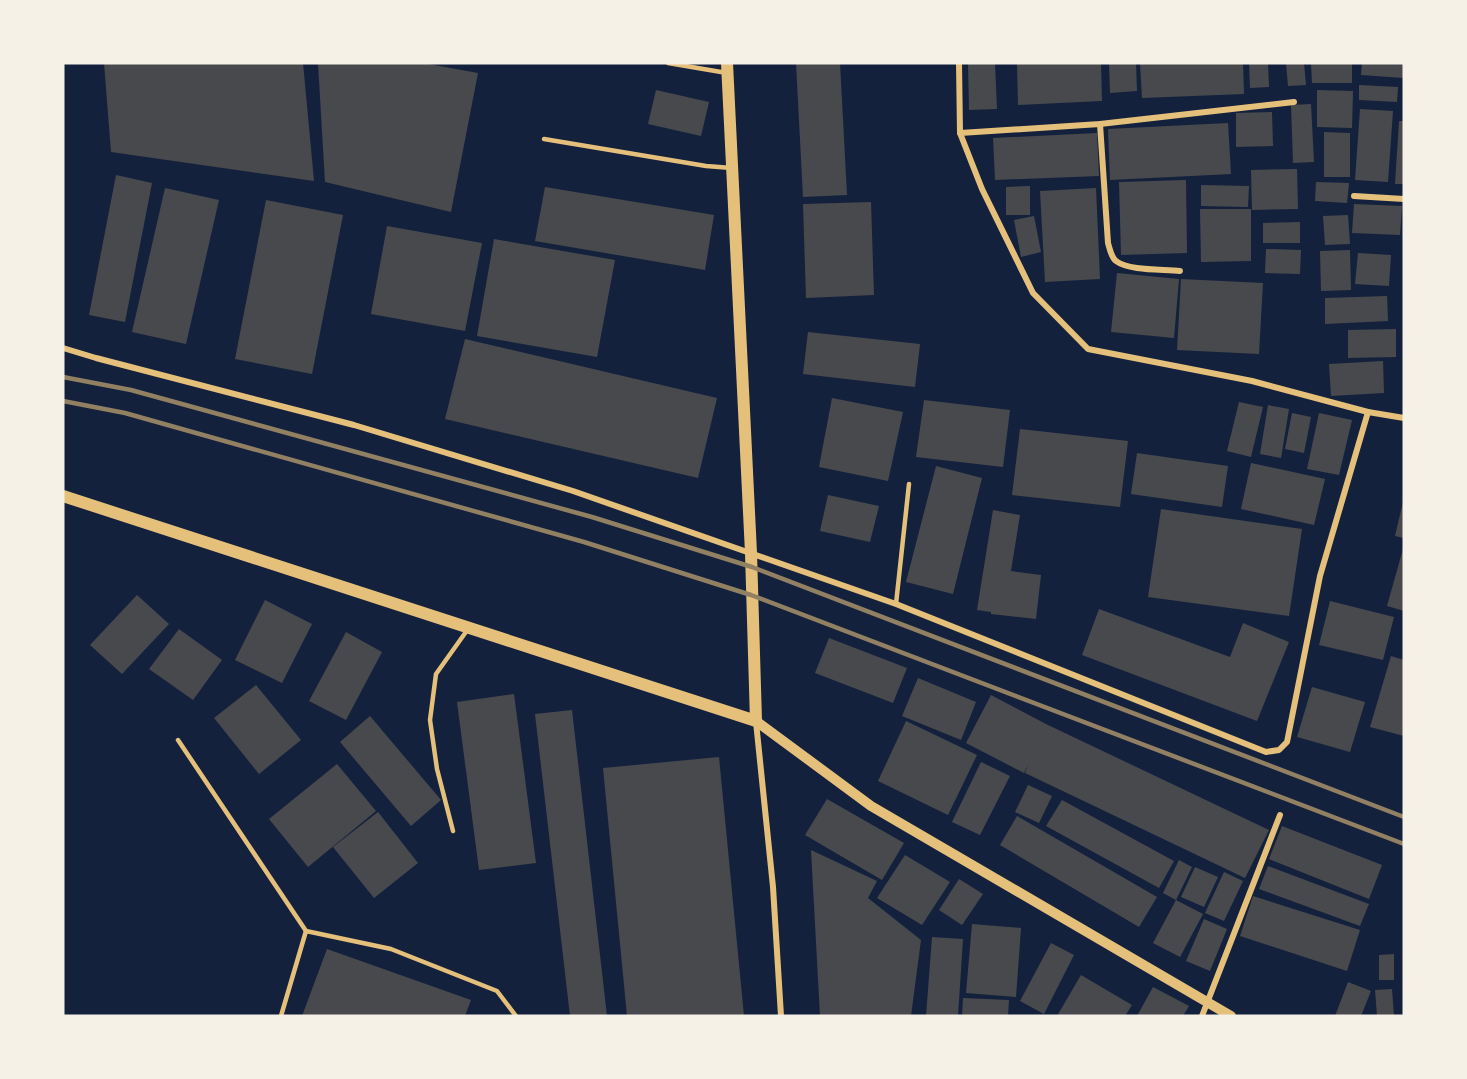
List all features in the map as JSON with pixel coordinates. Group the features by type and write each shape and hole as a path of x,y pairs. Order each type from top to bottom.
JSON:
{"main road":[{"path":"63,496 756,721 751,553 727,68"}],"street":[{"path":"959,63 960,133 982,189 1034,293 1088,350 1252,381 1368,412 1404,418"},
{"path":"960,133 1100,124 1294,102"},
{"path":"1100,124 1108,243 1112,256 1126,266 1180,271"},
{"path":"1354,196 1404,199"},
{"path":"63,348 354,425 573,491 896,604 1266,752 1279,750 1287,742 1320,576 1368,412"},
{"path":"756,721 871,806 1231,1016"},
{"path":"756,721 772,887 781,1016"},
{"path":"1202,1016 1280,815"}],"lane":[{"path":"668,63 727,68"},
{"path":"544,139 706,166 732,168"},
{"path":"896,604 909,484"},
{"path":"453,831 437,769 430,720 436,674 468,629"},
{"path":"178,740 306,931 391,949 497,991 516,1016"},
{"path":"282,1016 306,931"}],"building":[{"path":"104,63 303,63 314,181 111,152"},
{"path":"318,63 423,63 478,73 451,212 325,182"},
{"path":"796,63 840,63 847,195 803,197"},
{"path":"968,63 995,63 997,109 969,110"},
{"path":"1017,63 1101,63 1102,101 1018,105"},
{"path":"1109,63 1136,63 1137,91 1110,93"},
{"path":"1140,63 1243,63 1244,94 1142,98"},
{"path":"1249,63 1268,63 1269,87 1250,88"},
{"path":"1286,63 1304,63 1306,85 1288,86"},
{"path":"1311,63 1352,63 1352,83 1312,83"},
{"path":"1362,63 1404,63 1404,78 1361,75"},
{"path":"1359,85 1398,87 1397,102 1359,100"},
{"path":"656,90 709,102 701,136 648,124"},
{"path":"1317,90 1353,91 1352,128 1317,127"},
{"path":"1311,104 1314,162 1293,163 1291,105"},
{"path":"1360,109 1393,111 1388,182 1355,180"},
{"path":"1272,112 1273,146 1236,147 1236,113"},
{"path":"1399,121 1404,121 1404,184 1395,184"},
{"path":"1228,123 1231,174 1110,180 1108,129"},
{"path":"1324,132 1350,133 1350,177 1324,177"},
{"path":"1097,133 1099,176 995,180 993,138"},
{"path":"1297,169 1298,209 1252,210 1251,170"},
{"path":"116,175 152,183 125,322 89,315"},
{"path":"1186,180 1187,253 1121,255 1119,182"},
{"path":"1316,182 1349,183 1347,203 1315,201"},
{"path":"1201,185 1249,186 1248,207 1201,206"},
{"path":"1030,186 1030,215 1006,215 1006,187"},
{"path":"545,187 714,215 705,270 535,241"},
{"path":"165,188 219,200 186,344 132,332"},
{"path":"1096,188 1100,279 1045,282 1040,191"},
{"path":"266,200 343,215 312,374 235,359"},
{"path":"871,202 874,295 806,298 803,204"},
{"path":"1354,204 1402,206 1400,235 1352,233"},
{"path":"1200,209 1251,209 1251,261 1201,262"},
{"path":"1348,215 1350,244 1325,245 1323,216"},
{"path":"1034,216 1041,252 1021,257 1014,220"},
{"path":"1300,222 1300,243 1263,243 1263,223"},
{"path":"387,226 482,243 465,331 371,314"},
{"path":"494,239 615,260 597,357 477,336"},
{"path":"1266,249 1301,250 1300,274 1265,273"},
{"path":"1350,250 1351,290 1321,291 1320,251"},
{"path":"1358,253 1391,255 1389,286 1355,284"},
{"path":"1117,273 1179,279 1174,338 1111,332"},
{"path":"1181,279 1263,283 1259,354 1177,350"},
{"path":"1387,296 1388,321 1325,324 1325,298"},
{"path":"1396,329 1396,357 1348,358 1348,330"},
{"path":"808,332 920,344 915,387 803,374"},
{"path":"465,339 717,398 698,478 445,419"},
{"path":"1383,361 1384,393 1331,396 1329,364"},
{"path":"832,398 903,412 888,481 819,467"},
{"path":"924,400 1010,410 1003,467 916,457"},
{"path":"1239,402 1263,407 1251,457 1227,451"},
{"path":"1268,405 1289,409 1281,458 1260,454"},
{"path":"1292,413 1311,417 1304,453 1285,449"},
{"path":"1319,413 1352,420 1339,475 1307,469"},
{"path":"1020,429 1128,441 1120,507 1012,495"},
{"path":"1137,453 1228,466 1222,507 1131,494"},
{"path":"1251,463 1325,479 1314,525 1241,509"},
{"path":"936,466 982,478 953,594 906,582"},
{"path":"828,495 879,506 870,542 820,531"},
{"path":"1404,502 1404,538 1395,536"},
{"path":"1161,509 1302,529 1289,616 1148,597"},
{"path":"993,510 1020,515 1011,571 1041,575 1036,619 991,614 991,612 977,610"},
{"path":"1404,549 1404,611 1387,606"},
{"path":"137,595 169,624 122,674 90,645"},
{"path":"265,600 312,624 282,683 235,660"},
{"path":"1330,601 1394,617 1383,660 1319,645"},
{"path":"1099,609 1230,657 1243,623 1289,642 1257,721 1082,655"},
{"path":"179,629 222,660 193,700 149,669"},
{"path":"346,632 382,652 346,720 309,701"},
{"path":"829,638 907,668 893,703 815,673"},
{"path":"1391,656 1404,660 1404,736 1370,727"},
{"path":"918,678 976,702 961,740 902,716"},
{"path":"256,685 301,740 259,774 214,718"},
{"path":"1312,687 1365,702 1350,752 1297,737"},
{"path":"514,694 536,863 479,870 457,702"},
{"path":"991,695 1048,725 1269,830 1245,878 1025,773 1028,765 1024,773 966,743"},
{"path":"572,710 607,1016 570,1016 535,714"},
{"path":"370,716 441,800 411,826 340,742"},
{"path":"906,721 977,755 948,815 878,781"},
{"path":"719,757 744,1016 627,1016 603,768"},
{"path":"981,762 1010,776 980,835 952,822"},
{"path":"337,764 376,811 308,867 269,819"},
{"path":"1028,785 1052,796 1039,823 1015,812"},
{"path":"827,799 904,843 882,880 805,835"},
{"path":"1062,800 1174,861 1159,888 1046,826"},
{"path":"378,812 418,863 374,898 333,847"},
{"path":"1017,816 1157,897 1139,927 1000,845"},
{"path":"1282,826 1382,865 1369,899 1269,859"},
{"path":"811,850 877,881 868,898 921,940 911,1016 820,1016"},
{"path":"905,855 950,882 922,925 877,898"},
{"path":"1179,860 1192,867 1176,900 1163,893"},
{"path":"1268,866 1369,904 1360,926 1259,889"},
{"path":"1195,867 1218,877 1204,907 1181,897"},
{"path":"1224,872 1243,881 1224,921 1205,913"},
{"path":"959,879 983,894 962,925 939,910"},
{"path":"1253,896 1360,930 1347,971 1240,936"},
{"path":"1176,900 1203,914 1180,957 1153,943"},
{"path":"1204,919 1227,929 1210,971 1186,961"},
{"path":"972,924 1021,928 1016,997 966,993"},
{"path":"932,937 963,939 958,1016 926,1016"},
{"path":"1051,943 1074,955 1044,1014 1020,1001"},
{"path":"327,949 471,1000 465,1016 302,1016"},
{"path":"1394,954 1394,980 1379,980 1379,955"},
{"path":"1081,975 1132,1005 1125,1016 1057,1016"},
{"path":"1348,982 1371,991 1361,1016 1335,1016"},
{"path":"1153,987 1189,1006 1183,1016 1137,1016"},
{"path":"1392,989 1394,1016 1377,1016 1375,990"},
{"path":"963,998 1009,1000 1008,1016 962,1016"}],"railway":[{"path":"63,377 131,390 592,517 752,567 1404,817"},
{"path":"63,401 125,413 584,542 751,595 1404,844"}]}
